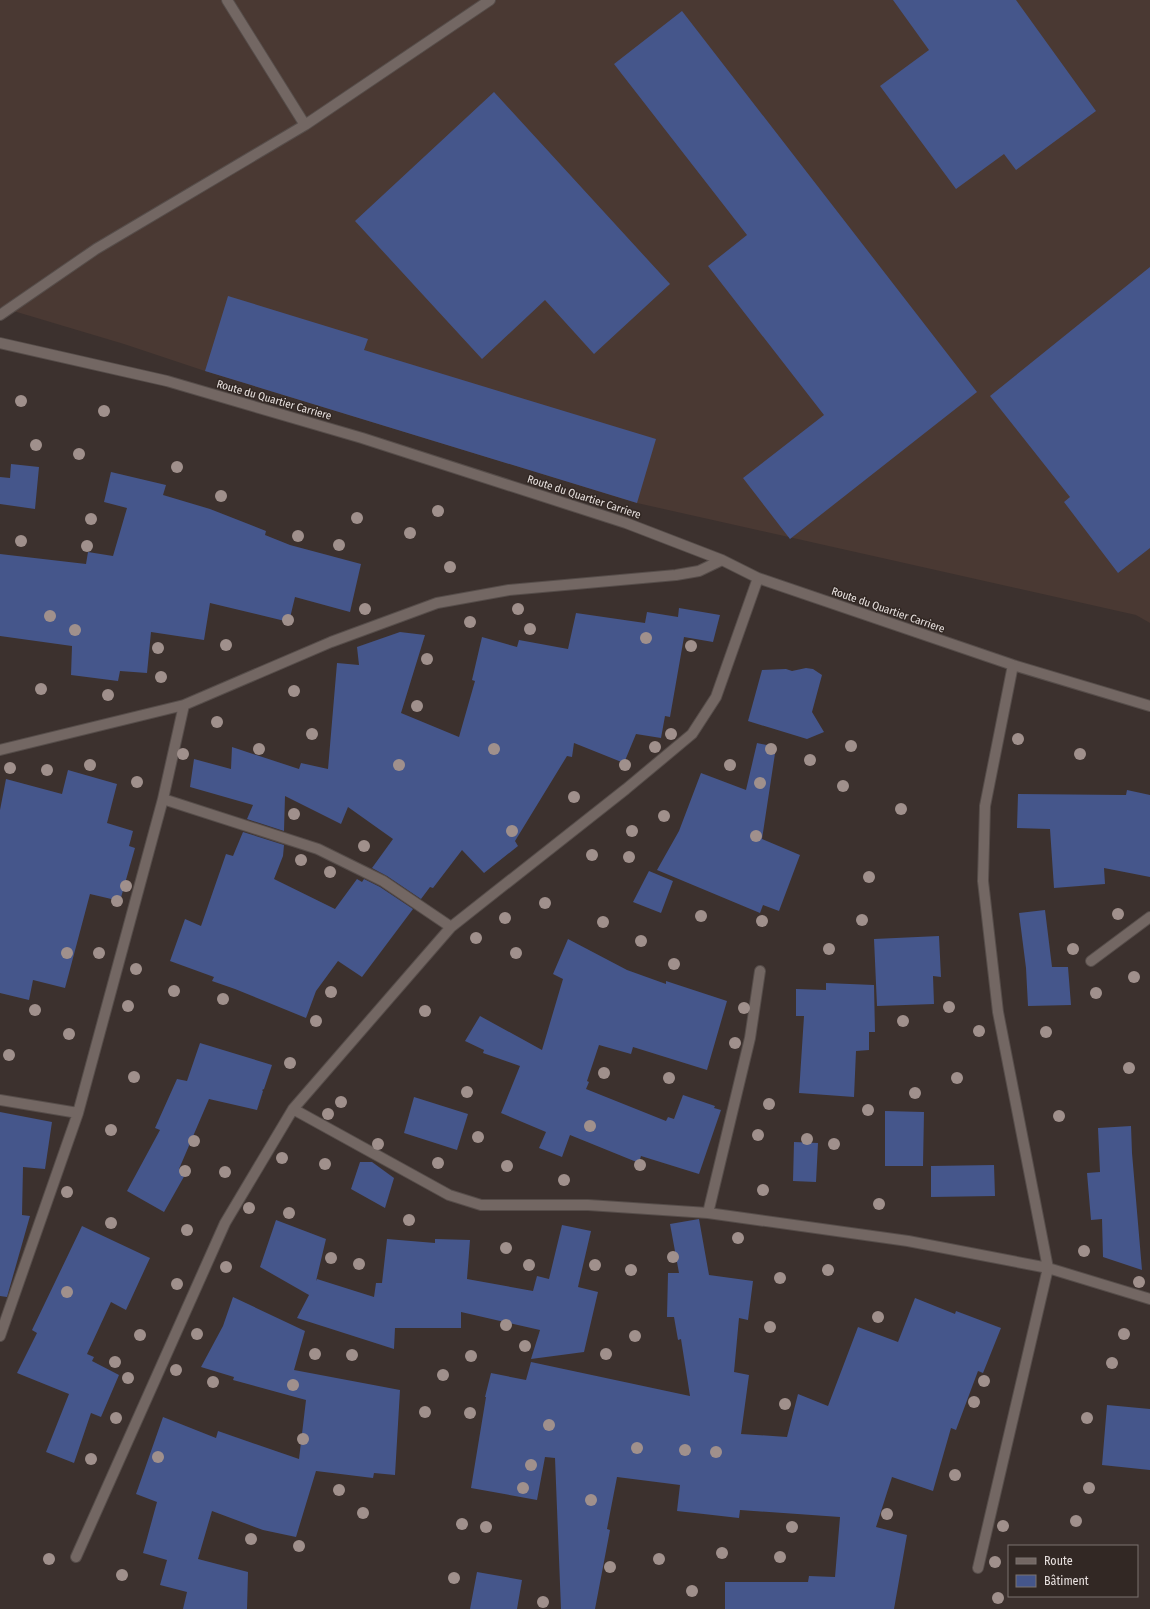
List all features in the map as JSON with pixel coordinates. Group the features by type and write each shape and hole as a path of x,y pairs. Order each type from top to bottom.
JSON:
{"street":[{"path":"227,0 305,125"},
{"path":"0,315 96,249 305,125 490,0"},
{"name":"Route du Quartier Carriere","path":"0,343 167,381 362,438 626,523 722,560 758,578 1013,666 1150,706"},
{"path":"0,750 184,705 331,642 437,603 509,590 676,575 699,571 722,560"},
{"path":"76,1557 225,1223 293,1109 451,927 626,789 692,734 716,697 758,578"},
{"path":"978,1568 1048,1268 998,1012 983,881 985,806 1013,666"},
{"path":"0,1336 78,1114 163,799 184,705"},
{"path":"163,799 318,849 383,881 451,927"},
{"path":"1091,961 1150,917"},
{"path":"708,1212 750,1038 760,971"},
{"path":"0,1100 78,1114"},
{"path":"293,1109 449,1195 481,1205 588,1205 708,1212 908,1241 1048,1268 1150,1299"}],"shaded area":[{"path":"0,0 1150,0 1150,623 1136,615 637,503 0,307"}],"building":[{"path":"893,0 1016,0 1096,111 1016,170 1004,154 956,189 880,86 929,50"},
{"path":"682,11 977,392 790,539 743,478 824,415 708,266 747,235 614,64"},
{"path":"494,92 670,284 594,354 545,300 482,359 355,221"},
{"path":"1150,267 1150,548 1118,573 1064,502 1070,497 990,396"},
{"path":"228,296 368,339 364,350 656,439 637,503 205,371"},
{"path":"11,464 39,467 35,509 0,504 0,477 10,478"},
{"path":"111,472 166,485 163,495 210,509 266,531 265,535 290,545 361,564 350,612 295,597 289,622 210,603 204,640 151,632 147,673 120,671 118,681 71,675 72,646 0,636 0,554 86,564 88,552 113,556 127,508 104,502"},
{"path":"679,608 720,615 713,642 684,637 670,717 665,716 661,738 636,734 624,763 574,743 572,757 567,756 515,841 518,846 484,873 462,850 433,888 430,887 421,899 387,876 372,868 393,839 348,807 341,824 285,796 284,831 247,819 253,805 190,787 194,759 231,769 232,747 299,769 301,763 328,769 337,663 359,665 357,647 400,632 425,635 401,713 459,737 475,681 472,680 482,637 517,647 519,640 568,649 576,613 645,623 647,612 678,617"},
{"path":"806,668 813,669 822,675 812,712 824,732 807,739 748,721 762,670 786,669 792,671"},
{"path":"757,743 776,747 762,839 800,855 779,911 763,905 760,913 657,870 679,831 701,773 746,790"},
{"path":"68,770 117,784 107,823 133,831 129,846 135,848 120,901 90,894 65,988 33,980 29,1000 0,993 0,810 6,779 62,794"},
{"path":"1127,790 1150,795 1150,877 1104,868 1105,884 1054,888 1050,829 1017,828 1018,794 1126,795"},
{"path":"243,832 284,845 283,856 274,879 335,909 357,879 362,882 364,879 380,887 413,909 362,977 338,961 316,991 306,1018 212,981 214,977 170,961 185,919 201,926 226,854 233,856"},
{"path":"649,871 673,881 661,913 633,902"},
{"path":"1045,910 1052,967 1068,967 1071,1005 1028,1006 1026,968 1019,913"},
{"path":"939,936 941,977 933,976 934,1004 877,1006 874,939"},
{"path":"568,939 627,970 666,984 666,981 727,1001 707,1070 633,1047 631,1054 599,1045 587,1081 589,1082 586,1089 666,1121 668,1117 674,1119 683,1095 715,1106 714,1108 721,1110 699,1174 641,1156 639,1163 570,1135 562,1157 539,1148 546,1132 501,1113 520,1066 483,1053 484,1050 465,1041 480,1016 542,1050 563,979 553,974"},
{"path":"826,983 874,985 875,1032 869,1032 869,1050 856,1051 854,1097 799,1093 804,1016 796,1016 796,989 826,990"},
{"path":"200,1043 272,1065 264,1089 262,1090 263,1091 257,1110 209,1099 179,1169 186,1173 164,1212 127,1191 160,1130 155,1128 177,1079 187,1081"},
{"path":"414,1097 468,1114 457,1150 404,1133"},
{"path":"885,1111 924,1112 923,1166 885,1166"},
{"path":"0,1112 52,1122 45,1169 23,1167 22,1215 30,1216 7,1297 0,1296"},
{"path":"1131,1126 1142,1270 1103,1257 1102,1219 1091,1220 1087,1173 1100,1172 1098,1128"},
{"path":"794,1142 818,1143 816,1182 793,1181"},
{"path":"360,1162 372,1162 394,1178 385,1208 351,1189"},
{"path":"994,1165 995,1196 931,1197 931,1166"},
{"path":"699,1219 709,1275 753,1281 748,1320 739,1318 734,1372 749,1375 741,1434 787,1437 798,1394 828,1406 858,1327 898,1342 915,1298 955,1314 956,1311 1001,1328 983,1373 978,1371 956,1430 951,1428 933,1491 892,1477 876,1527 907,1535 894,1609 725,1609 725,1582 808,1582 809,1576 835,1577 840,1517 740,1510 739,1518 677,1511 680,1485 617,1477 607,1529 610,1530 595,1609 561,1609 555,1458 545,1457 537,1500 471,1488 485,1397 491,1373 526,1380 531,1362 690,1396 681,1339 678,1340 674,1317 667,1317 668,1273 679,1273 670,1224"},
{"path":"276,1220 326,1239 316,1281 317,1279 374,1297 376,1283 382,1283 387,1239 435,1243 435,1239 470,1240 467,1279 533,1291 537,1276 549,1279 562,1225 591,1231 578,1287 598,1292 584,1352 531,1359 540,1330 461,1312 461,1328 395,1328 394,1349 297,1318 309,1295 260,1267"},
{"path":"82,1226 150,1258 126,1310 111,1302 87,1354 94,1357 92,1361 119,1375 101,1417 91,1413 74,1463 46,1452 69,1394 17,1373 37,1333 32,1330"},
{"path":"233,1297 305,1331 294,1370 400,1390 395,1475 374,1473 373,1478 316,1471 296,1537 263,1530 212,1511 198,1559 248,1572 247,1609 183,1609 187,1592 160,1585 167,1560 143,1553 157,1502 136,1494 163,1417 216,1438 218,1431 299,1459 306,1400 233,1380 234,1377 201,1367 223,1326"},
{"path":"1107,1405 1150,1409 1150,1470 1102,1465"},
{"path":"477,1572 522,1580 517,1609 470,1609"}]}
